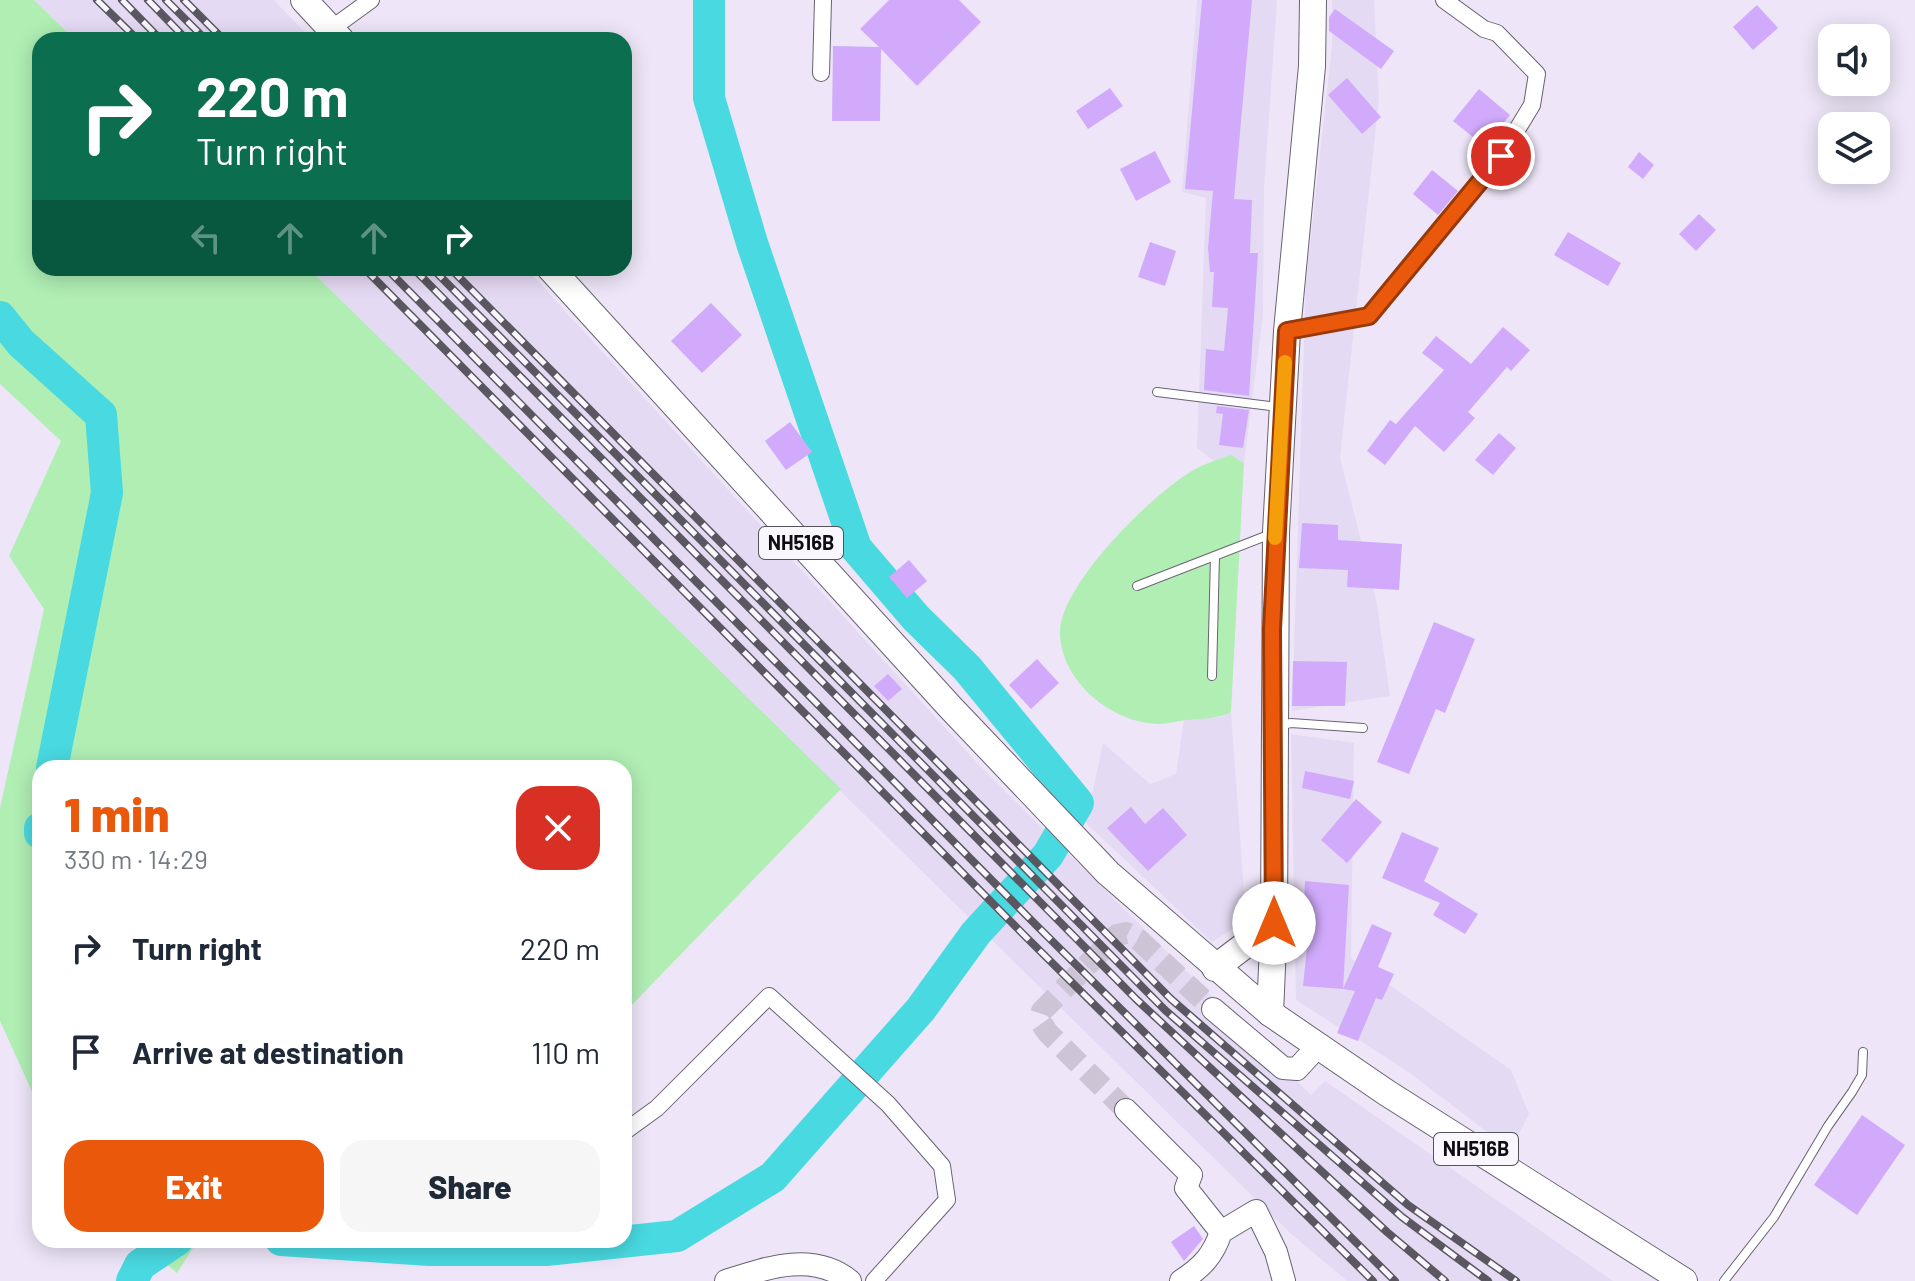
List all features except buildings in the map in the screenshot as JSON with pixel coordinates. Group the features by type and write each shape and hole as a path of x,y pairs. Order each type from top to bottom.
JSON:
{"main road":[{"path":"304,0 334,32"},
{"path":"1270,1013 1274,923 1276,532 1287,331 1312,66 1313,0"},
{"name":"NH516B","path":"557,276 1108,873 1215,968 1317,1047 1684,1281"},
{"path":"1215,968 1274,923"},
{"path":"1213,1009 1283,1068 1297,1069 1317,1047"},
{"path":"1126,1110 1191,1175 1186,1188 1221,1232"},
{"path":"1181,1281 1200,1269 1215,1251 1221,1232 1256,1211 1276,1252 1284,1281"},
{"path":"726,1281 789,1264 817,1265 850,1281"}],"street":[{"path":"338,32 371,0"},
{"path":"821,73 823,0"},
{"path":"1287,331 1369,316 1501,156 1532,105 1537,74 1497,33 1484,29 1444,0"},
{"path":"632,1126 657,1108 769,996 888,1104 942,1166 947,1200 874,1281"}],"lane":[{"path":"1157,392 1282,408"},
{"path":"1137,586 1276,532"},
{"path":"1212,676 1215,556"},
{"path":"1273,727 1291,723 1363,728"},
{"path":"1724,1281 1774,1217 1852,1092 1862,1075 1863,1052"}],"shaded area":[{"path":"34,0 274,0 304,32 67,32"},
{"path":"1197,0 1277,0 1264,190 1263,315 1244,463 1231,455 1214,461 1197,448 1206,198 1182,192"},
{"path":"1332,0 1374,0 1379,99 1340,458 1377,604 1390,696 1292,711 1306,281 1332,46"},
{"path":"316,276 533,276 979,765 1311,1095 1325,1081 1613,1281 1347,1281 1290,1233"},
{"path":"1231,712 1246,920 1212,942 1086,823 1103,743 1150,784 1176,774 1184,720 1221,717"},
{"path":"1291,734 1354,743 1351,958 1511,1070 1529,1114 1511,1150 1407,1071 1296,1000"}],"green space":[{"path":"0,0 34,0 67,32 32,32 32,276 316,276 841,789 632,1005 632,760 32,760 32,1091 0,1021 0,808 44,609 9,556 61,441 0,384"},
{"path":"1231,455 1244,463 1231,712 1216,717 1159,724 1124,716 1092,696 1069,668 1060,633 1064,613 1091,567 1154,499 1192,471"},
{"path":"147,1248 193,1248 177,1273"}],"waterway":[{"path":"632,1241 677,1236 773,1177 921,1009 976,933 1048,855 1078,803 967,668 916,618 856,548 752,243 709,98 709,0"},
{"path":"0,317 21,343 101,415 107,493 54,760"},
{"path":"132,1281 140,1265 165,1248"},
{"path":"399,1248 565,1248"}],"tunnel":[{"path":"1126,1110 1048,1033 1039,1020 1042,1011 1117,935 1126,933 1139,940 1213,1009"}],"railway":[{"path":"97,0 130,32"},
{"path":"122,0 153,32"},
{"path":"148,0 179,32"},
{"path":"166,0 198,32"},
{"path":"184,0 216,32"},
{"path":"372,276 1024,935 1373,1281"},
{"path":"394,276 1036,925 1395,1281"},
{"path":"421,276 1136,999 1387,1232 1445,1281"},
{"path":"440,276 1165,1010 1402,1217 1488,1281"},
{"path":"458,276 1171,999 1408,1205 1516,1281"}],"slow traffic":[{"path":"1275,538 1285,362"}],"route":[{"path":"1274,923 1272,629 1287,331 1369,316 1501,156"}]}
